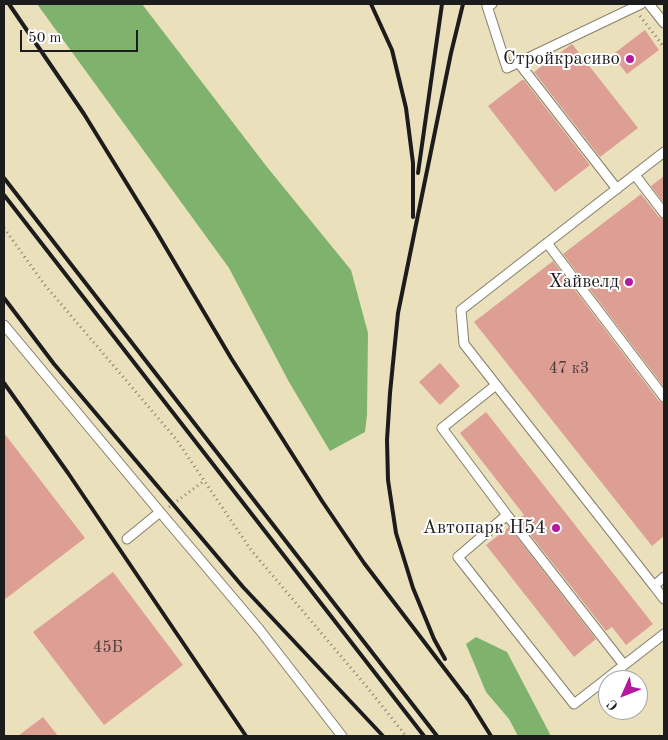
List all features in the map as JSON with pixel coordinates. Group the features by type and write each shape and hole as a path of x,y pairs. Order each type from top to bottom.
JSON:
{"lane":[{"path":"492,4 487,6 507,68 637,6"},
{"path":"649,4 664,23"},
{"path":"518,62 617,188"},
{"path":"664,152 461,310 464,344 664,599"},
{"path":"635,175 664,213"},
{"path":"547,243 664,397"},
{"path":"4,325 258,629 342,736"},
{"path":"496,385 442,428 507,516 624,666"},
{"path":"127,539 160,512"},
{"path":"507,516 458,557 574,704 664,634"},
{"path":"654,586 664,577"}],"path":[{"path":"637,6 664,47"},
{"path":"4,228 44,284 176,439 251,550 406,736"},
{"path":"160,512 204,480"},
{"path":"660,736 664,733"}],"green space":[{"path":"37,4 142,4 267,167 351,270 368,333 365,432 330,451 289,382 229,268"},
{"path":"476,637 507,652 551,736 518,736 509,719 486,692 466,644"}],"building":[{"path":"645,30 659,50 627,74 612,55"},
{"path":"572,44 638,128 600,157 534,72"},
{"path":"524,80 590,165 555,192 488,106"},
{"path":"664,176 664,203 651,186"},
{"path":"641,194 659,217 664,219 664,387 563,254"},
{"path":"553,261 659,401 664,403 664,536 652,546 474,322"},
{"path":"440,363 460,386 440,405 419,382"},
{"name":"Автопарк Н54","path":"486,412 653,624 626,645 612,627 606,631 518,519 524,515 460,433"},
{"path":"4,433 85,538 4,600"},
{"path":"509,527 596,639 574,657 486,545"},
{"path":"113,572 183,665 104,725 33,632"},
{"path":"43,717 58,736 18,736"}],"railway":[{"path":"9,4 84,114 231,358 322,501 364,563 470,702"},
{"path":"371,4 392,50 406,108 413,163 413,217"},
{"path":"418,173 442,4"},
{"path":"445,659 434,639 413,588 396,533 388,480 387,440 398,313 451,53 463,4"},
{"path":"4,178 437,736"},
{"path":"4,195 424,736"},
{"path":"4,298 54,364 243,587 383,736"},
{"path":"4,383 68,473 246,736"},
{"path":"466,696 491,736"}],"place":[{"name":"Стройкрасиво","path":"630,59"},
{"name":"Хайвелд","path":"629,282"},
{"name":"Автопарк Н54","path":"556,528"}]}
